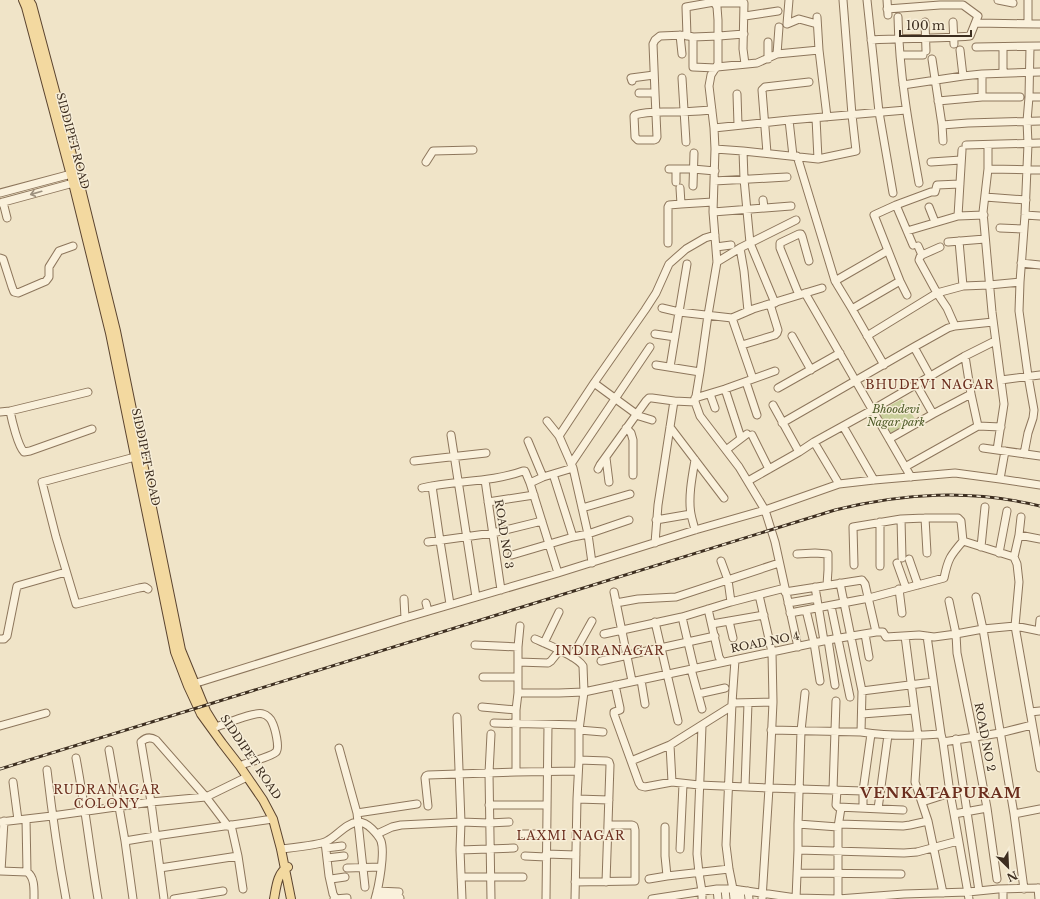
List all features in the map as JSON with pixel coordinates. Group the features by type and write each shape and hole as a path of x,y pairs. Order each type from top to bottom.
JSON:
{"main road":[{"name":"SIDDIPET ROAD","path":"23,0 75,178 110,333 175,652 216,727 266,796 281,831 287,868 296,899"},
{"name":"SIDDIPET ROAD","path":"29,0 32,5 75,178 116,331 181,650 201,714 263,800 273,820 283,849"},
{"name":"SIDDIPET ROAD","path":"287,868 291,899"},
{"path":"274,899 280,875 287,868"},
{"path":"276,888 289,887"}],"street":[{"path":"789,0 787,24 799,19 817,20 827,117"},
{"path":"715,149 818,159 856,151 843,0"},
{"path":"867,0 879,112 893,193"},
{"path":"871,40 925,38 954,41 970,36 978,16 964,2 916,3 888,12 887,0"},
{"path":"998,0 1013,3"},
{"path":"1028,0 1028,24"},
{"path":"714,2 717,7 719,36 718,64 711,75 709,86 715,149 713,212 717,262 695,400 700,416 739,467 765,510 775,542 798,647"},
{"path":"682,54 686,36 686,7 714,2 744,3 745,16 743,49 745,64"},
{"path":"745,16 778,11"},
{"path":"898,17 898,38 906,110 919,183"},
{"path":"900,55 924,53 925,22"},
{"path":"954,22 954,41"},
{"path":"976,23 1040,24"},
{"path":"777,54 779,27"},
{"path":"712,110 655,112 635,115 635,137 638,140 656,139 655,112 655,93 653,44 655,40 660,36 719,36 744,34"},
{"path":"686,36 693,67 716,67 756,63 777,54 819,50"},
{"path":"768,42 768,58"},
{"path":"976,46 1040,46"},
{"path":"1003,47 1003,73"},
{"path":"1024,454 1034,410 1019,311 1028,144 1027,121 1029,72 1027,47"},
{"path":"960,50 963,76"},
{"path":"932,59 943,141"},
{"path":"903,85 982,74 1040,72"},
{"path":"982,74 982,97"},
{"path":"632,81 632,78 654,76"},
{"path":"682,78 686,142"},
{"path":"767,153 763,88 809,82"},
{"path":"639,93 655,93"},
{"path":"737,94 738,125"},
{"path":"938,101 982,97 1020,97"},
{"path":"1029,97 1040,97"},
{"path":"714,128 764,122 906,110"},
{"path":"816,118 818,159"},
{"path":"789,120 795,156 835,281 884,365"},
{"path":"942,125 1040,121"},
{"path":"958,216 961,160 964,147 1040,144"},
{"path":"988,145 988,169 984,215 985,239 995,341 1004,404 997,450"},
{"path":"426,162 433,151 473,150"},
{"path":"742,345 775,335 778,330 773,303 750,243 743,151"},
{"path":"693,186 694,153"},
{"path":"931,162 961,160"},
{"path":"681,204 678,185 672,169 715,171"},
{"path":"988,169 1040,170"},
{"path":"714,181 787,177"},
{"path":"0,193 75,178"},
{"path":"5,202 75,178"},
{"path":"908,295 887,251 874,215 896,205 931,192 935,192 937,185 960,184"},
{"path":"7,218 5,202 8,191"},
{"path":"985,198 1026,200"},
{"path":"763,200 764,208"},
{"path":"668,243 669,205 713,202"},
{"path":"896,205 907,231 922,255"},
{"path":"713,212 791,206"},
{"path":"929,207 935,222"},
{"path":"907,231 958,216 984,215"},
{"path":"1025,215 1040,216"},
{"path":"717,262 740,248 796,220"},
{"path":"1000,228 1024,229"},
{"path":"809,261 801,234 780,243 780,248 802,294 840,353 911,477"},
{"path":"560,436 594,383 656,293 669,264 686,249 705,238 714,235"},
{"path":"948,242 985,239"},
{"path":"959,241 963,286"},
{"path":"716,247 731,245"},
{"path":"0,258 3,259 12,287 16,293 46,281 49,277 49,267 59,252 72,246"},
{"path":"940,246 922,255 918,260 947,308 955,326"},
{"path":"740,248 748,311"},
{"path":"835,281 887,251"},
{"path":"1021,263 1040,265"},
{"path":"670,367 687,264"},
{"path":"0,278 8,276"},
{"path":"852,309 900,281"},
{"path":"867,336 937,293 963,286 1020,282"},
{"path":"662,308 679,312 732,318 748,311 822,288"},
{"path":"732,318 742,345 757,415"},
{"path":"782,423 948,328 993,322"},
{"path":"655,334 675,337"},
{"path":"792,336 811,370"},
{"path":"748,481 965,356 995,341"},
{"path":"530,483 572,466 650,347"},
{"path":"914,347 930,376"},
{"path":"778,388 840,353"},
{"path":"965,356 978,426"},
{"path":"656,365 700,372"},
{"path":"598,469 648,398 674,401 695,400 775,371"},
{"path":"1001,380 1040,375"},
{"path":"594,383 639,416 652,420"},
{"path":"916,384 933,414"},
{"path":"725,389 747,436 769,469"},
{"path":"0,412 10,411 88,392"},
{"path":"710,394 715,408"},
{"path":"889,439 971,394"},
{"path":"655,542 656,520 674,401"},
{"path":"773,405 799,452"},
{"path":"10,411 17,437 24,452 92,429"},
{"path":"547,421 560,436 572,466 588,534 592,563"},
{"path":"843,426 874,480"},
{"path":"905,467 978,426 1001,427"},
{"path":"670,427 724,498"},
{"path":"626,428 631,433 633,440 633,475"},
{"path":"451,435 476,597"},
{"path":"726,450 747,436"},
{"path":"528,441 544,477"},
{"path":"814,442 840,484"},
{"path":"983,448 1040,456"},
{"path":"1000,478 1005,451"},
{"path":"414,461 486,453"},
{"path":"135,457 42,482 56,537 76,604 139,588 148,588"},
{"path":"606,458 610,482"},
{"path":"695,460 690,504 695,530"},
{"path":"422,488 484,480 525,471 558,573"},
{"path":"192,685 404,618 765,510 840,484 955,473 1040,484"},
{"path":"553,474 573,537"},
{"name":"ROAD NO 3","path":"484,480 501,590"},
{"path":"432,486 450,604"},
{"path":"582,508 630,494"},
{"path":"488,502 534,495"},
{"path":"981,547 985,507"},
{"path":"999,553 1007,511"},
{"path":"656,520 691,514"},
{"path":"1021,517 1014,557 1017,564 1019,582 1015,626 1040,768"},
{"path":"925,518 927,553"},
{"path":"854,565 853,527 901,519 958,518 961,521 964,542"},
{"path":"901,519 903,560 902,613"},
{"path":"512,555 588,534 629,520"},
{"path":"428,542 493,533 542,521"},
{"path":"880,522 880,566"},
{"path":"1019,535 1040,539"},
{"path":"964,542 1014,557"},
{"path":"790,613 869,598 944,578 947,563 953,553 964,542"},
{"path":"797,554 828,554 827,585"},
{"path":"903,560 918,585"},
{"path":"721,561 728,580 731,602"},
{"path":"616,603 638,599 676,597 779,563"},
{"path":"0,639 4,639 7,636 17,586 66,572"},
{"path":"604,634 682,617 759,595 785,590 862,580 864,581 869,598 876,632"},
{"path":"840,583 862,691 860,732"},
{"path":"815,587 818,608 835,686"},
{"path":"614,592 632,681"},
{"path":"759,595 772,652 769,788 762,896"},
{"path":"976,597 984,629 1014,814 1024,889"},
{"path":"788,603 817,598"},
{"path":"404,599 404,618"},
{"name":"ROAD NO 2","path":"949,601 956,634 957,653 974,737 997,879"},
{"path":"426,602 428,611"},
{"path":"831,606 850,697"},
{"path":"708,609 719,657 722,662"},
{"path":"806,610 814,643 820,681"},
{"path":"544,643 560,612"},
{"path":"712,624 764,615"},
{"path":"682,617 702,708"},
{"path":"572,657 592,620"},
{"path":"1039,631 1040,620"},
{"path":"729,621 733,638"},
{"path":"655,622 678,721"},
{"path":"516,772 516,710 520,626"},
{"name":"ROAD NO 4","path":"518,693 559,694 584,692 692,668 876,632 883,632 886,637 918,635 934,637 1015,626 1039,631"},
{"path":"865,634 869,657"},
{"path":"601,661 715,636"},
{"path":"905,636 918,736 915,782 928,821 934,848 941,895"},
{"path":"927,636 950,793 968,896"},
{"path":"535,639 572,657 583,666 584,692 579,727 575,899"},
{"path":"475,645 518,647"},
{"path":"518,662 548,663 560,651"},
{"path":"735,660 726,845 729,869 741,899"},
{"path":"483,677 518,677"},
{"path":"641,680 645,704"},
{"path":"862,691 933,682"},
{"path":"615,685 620,710 614,712 614,714 641,786 645,787 672,782 699,785 863,791"},
{"path":"698,694 725,688"},
{"path":"796,899 801,731 805,693"},
{"path":"836,701 836,805 841,808 903,810"},
{"path":"631,761 670,745 702,726 732,705 772,702"},
{"path":"745,787 748,703"},
{"path":"482,707 516,710"},
{"path":"862,714 914,710"},
{"path":"1030,712 1040,711"},
{"path":"0,726 46,713"},
{"path":"216,727 256,714 263,714 272,722 278,747 277,751 244,764"},
{"path":"457,718 460,774 460,850 462,899"},
{"path":"494,723 548,724 579,727 603,732"},
{"path":"546,899 548,724"},
{"path":"771,730 860,732 870,734 956,739 974,737 1032,725"},
{"path":"702,726 697,854 702,899"},
{"path":"491,734 489,773 491,899"},
{"path":"863,808 863,791 870,734"},
{"path":"878,809 888,734"},
{"path":"164,899 141,742 146,738 153,738 156,740 229,825 238,856 243,889"},
{"path":"956,739 979,891"},
{"path":"670,745 672,782"},
{"path":"339,748 357,813 365,887"},
{"path":"109,750 125,841 133,899"},
{"path":"76,758 86,812 89,848 98,899"},
{"path":"579,760 607,761 610,765 606,882"},
{"path":"47,770 59,864 66,899"},
{"path":"428,806 426,776 578,771"},
{"path":"34,899 32,877 30,874 27,872 1,871 2,822 86,812 151,802 206,797 247,777"},
{"path":"13,782 22,819 27,872"},
{"path":"680,849 683,784"},
{"path":"922,802 950,793"},
{"path":"577,799 609,800"},
{"path":"357,813 417,804"},
{"path":"490,805 546,805"},
{"path":"838,899 838,851 841,808"},
{"path":"954,814 986,808"},
{"path":"1014,814 1040,809"},
{"path":"125,841 229,825 273,820"},
{"path":"798,824 903,826 928,821"},
{"path":"326,845 348,826 358,822 370,827 382,842 381,867 376,896 400,895"},
{"path":"376,834 396,825 461,822 509,822"},
{"path":"575,882 635,881 634,826 608,824"},
{"path":"665,827 667,876"},
{"path":"523,834 546,834"},
{"path":"798,850 917,852 958,841"},
{"path":"283,849 326,845 342,846"},
{"path":"326,845 329,876 335,899 348,898"},
{"path":"460,850 514,848"},
{"path":"525,856 576,855"},
{"path":"160,868 238,856"},
{"path":"327,858 344,856"},
{"path":"347,868 381,867"},
{"path":"649,879 729,869"},
{"path":"797,873 901,874"},
{"path":"331,879 345,877"},
{"path":"461,878 523,877"},
{"path":"652,899 717,889 736,889 762,896 796,899 838,899 875,898 904,894 968,896 979,891 1039,888 1038,899"},
{"path":"717,889 718,899"},
{"path":"725,889 726,899"},
{"path":"734,899 736,889"},
{"path":"1003,889 1003,899"},
{"path":"174,899 223,891"},
{"path":"748,891 749,899"}],"green space":[{"name":"Bhoodevi Nagar park","path":"902,399 915,419 891,433 878,412"}],"railway":[{"path":"0,769 835,510 886,500 937,495 988,497 1040,506"}],"district":[{"name":"BHUDEVI NAGAR","path":"930,384"},
{"name":"INDIRANAGAR","path":"610,650"},
{"name":"VENKATAPURAM","path":"941,792"},
{"name":"RUDRANAGAR COLONY","path":"107,796"},
{"name":"LAXMI NAGAR","path":"571,835"}]}
